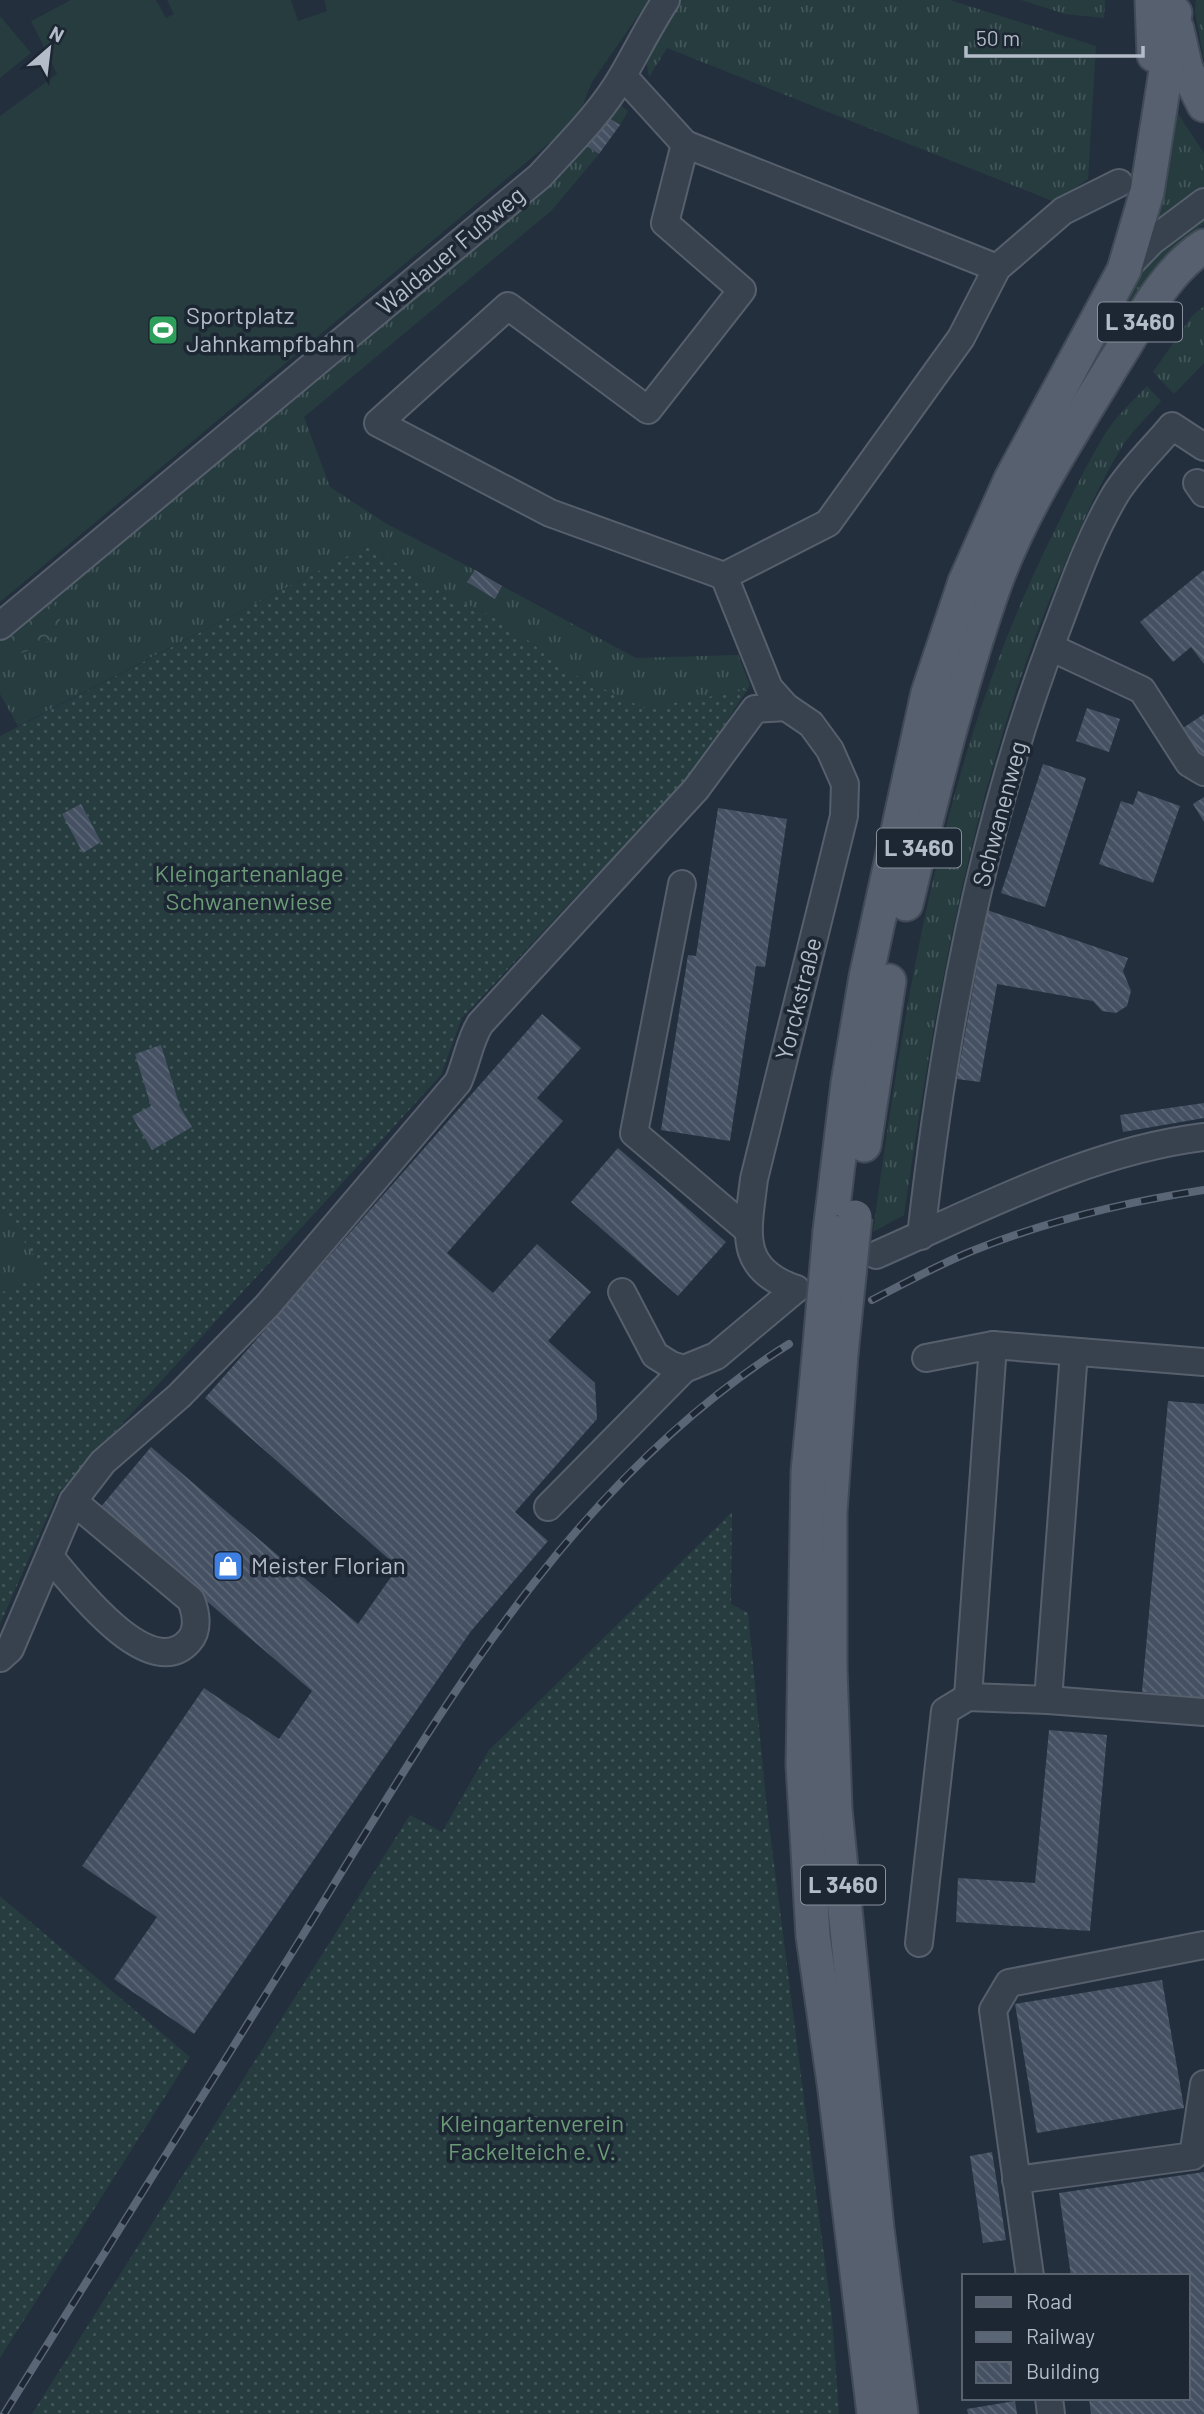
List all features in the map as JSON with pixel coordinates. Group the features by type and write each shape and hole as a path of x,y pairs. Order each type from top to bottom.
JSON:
{"main road":[{"path":"1167,4 1181,51 1204,106"},
{"name":"L 3460","path":"901,2414 877,2229 835,1809 830,1668 830,1360 843,1224 848,1083 866,977 928,692 965,582 1011,479 1124,270 1147,192 1157,120 1167,4"},
{"name":"L 3460","path":"843,1224 867,1115 893,957 930,802 992,592 1038,493 1101,386 1169,281 1204,246"},
{"name":"L 3460","path":"830,1360 808,1472 803,1765 813,1936 835,2090 874,2414"}],"street":[{"name":"Waldauer Fußweg","path":"0,626 540,176 588,123 622,76 641,37 666,0"},
{"path":"622,76 685,144 997,268"},
{"path":"685,144 665,223 742,290 648,410 508,306 378,423 550,513 724,576 828,523 961,338 997,268 1063,211 1119,183"},
{"path":"1124,270 1152,241 1204,202"},
{"name":"Schwanenweg","path":"921,1236 944,1049 964,956 1014,755 1049,647 1076,577 1115,494 1172,426 1204,447"},
{"name":"Yorckstraße","path":"684,1368 716,1356 796,1289 776,1282 757,1264 748,1247 748,1230 754,1179 845,816 845,784 830,750 811,724 786,707 769,688 724,576"},
{"path":"1049,647 1142,690 1189,763 1204,772"},
{"path":"0,1658 10,1649 74,1501 103,1462 179,1396 267,1306 458,1082 468,1061 471,1038 480,1024 696,789 755,709 786,707"},
{"path":"682,884 634,1133 748,1230"},
{"path":"876,1255 1045,1181 1164,1142 1204,1136"},
{"path":"622,1292 655,1355 671,1365 684,1368"},
{"path":"968,1697 993,1345"},
{"path":"926,1358 993,1345 1204,1362"},
{"path":"1048,1700 1074,1352"},
{"path":"548,1507 684,1368"},
{"path":"50,1558 95,1609 121,1634 139,1646 164,1651 180,1649 191,1639 196,1624 191,1600 74,1501"},
{"path":"919,1943 945,1712 968,1697 1204,1712"},
{"path":"1030,2274 993,2010 1009,1983 1204,1944"},
{"path":"1016,2180 1194,2156 1204,2084"}],"green space":[{"name":"Sportplatz Jahnkampfbahn","path":"71,0 156,0 166,18 174,14 167,0 291,0 298,21 327,11 324,0 649,0 592,82 577,120 0,602 0,116 57,74 31,21"},
{"path":"678,0 950,0 1096,46 1088,179 1055,202 667,48 649,77 645,55"},
{"path":"1021,0 1105,0 1104,18 1065,14"},
{"path":"1196,0 1204,0 1204,60 1195,11"},
{"path":"0,16 31,53 0,78"},
{"path":"613,99 628,111 620,125 584,144 599,154 551,211 304,417 330,487 387,524 475,570 495,598 502,586 636,658 738,655 750,685 747,690 644,708 572,675 504,622 433,588 369,545 18,726 0,694 0,634"},
{"path":"1174,108 1204,153 1204,193 1156,226 1167,168"},
{"path":"1204,212 1204,224 1171,251 1120,317 1139,274 1172,237"},
{"path":"1204,306 1204,363 1174,394 1153,372 1192,316"},
{"path":"1147,386 1161,401 1123,445 1094,497 1025,664 1000,741 979,818 943,976 904,1215 873,1232 899,1055 933,879 981,707 1012,624 1083,474 1109,428"},
{"name":"Kleingartenanlage Schwanenwiese","path":"369,545 433,588 504,622 570,673 644,708 747,690 698,766 462,1018 441,1075 57,1495 0,1624 0,1293 47,1273 0,1208 0,736"},
{"path":"53,604 62,613 57,628 45,644 0,663 0,639 38,610"},
{"path":"0,1208 48,1273 0,1293"},
{"name":"Kleingartenverein Fackelteich e. V.","path":"732,1512 731,1604 748,1613 767,1809 832,2317 839,2414 32,2414 410,1815 442,1832 489,1750"},
{"path":"0,1896 190,2057 0,2358"}],"building":[{"path":"604,115 620,125 599,154 584,144"},
{"path":"475,570 502,586 495,599 467,582"},
{"path":"1204,570 1204,664 1191,647 1173,662 1140,622"},
{"path":"1087,708 1120,719 1109,752 1076,741"},
{"path":"1204,714 1204,759 1183,728"},
{"path":"1043,764 1086,778 1045,907 1001,893"},
{"path":"1138,791 1180,806 1153,883 1099,864 1121,801 1133,805"},
{"path":"1204,797 1204,822 1193,804"},
{"path":"81,804 101,842 83,853 62,814"},
{"path":"718,808 787,819 765,967 756,966 730,1141 661,1130 688,955 696,956"},
{"path":"987,910 1128,958 1123,971 1131,991 1127,1006 1116,1013 1102,1011 1093,1001 997,984 980,1082 957,1079"},
{"path":"542,1014 581,1048 537,1098 563,1121 447,1253 493,1293 537,1244 591,1292 548,1341 595,1383 597,1419 515,1512 548,1541 471,1631 194,2034 114,1979 157,1917 82,1866 204,1688 279,1739 312,1691 99,1509 151,1447 358,1624 398,1567 205,1398"},
{"path":"161,1045 180,1107 192,1127 152,1150 132,1116 151,1106 135,1054"},
{"path":"1204,1103 1204,1118 1123,1132 1120,1115"},
{"path":"618,1148 726,1242 678,1296 571,1202"},
{"path":"1168,1401 1204,1404 1204,1698 1142,1692"},
{"path":"1049,1730 1107,1735 1090,1931 956,1922 958,1878 1035,1883"},
{"path":"1162,1980 1184,2108 1037,2133 1015,2004"},
{"path":"992,2152 1006,2240 983,2243 970,2156"},
{"path":"1204,2172 1204,2414 1091,2414 1089,2400 1190,2400 1190,2274 1071,2274 1059,2193"},
{"path":"1015,2401 1017,2414 968,2414 967,2409"}],"railway":[{"path":"872,1300 959,1256 1029,1230 1145,1200 1204,1190"},
{"path":"4,2414 404,1771 513,1610 573,1535 638,1464 710,1400 789,1344"}],"place":[{"name":"Sportplatz Jahnkampfbahn","path":"163,330"},
{"name":"Meister Florian","path":"228,1566"}]}
